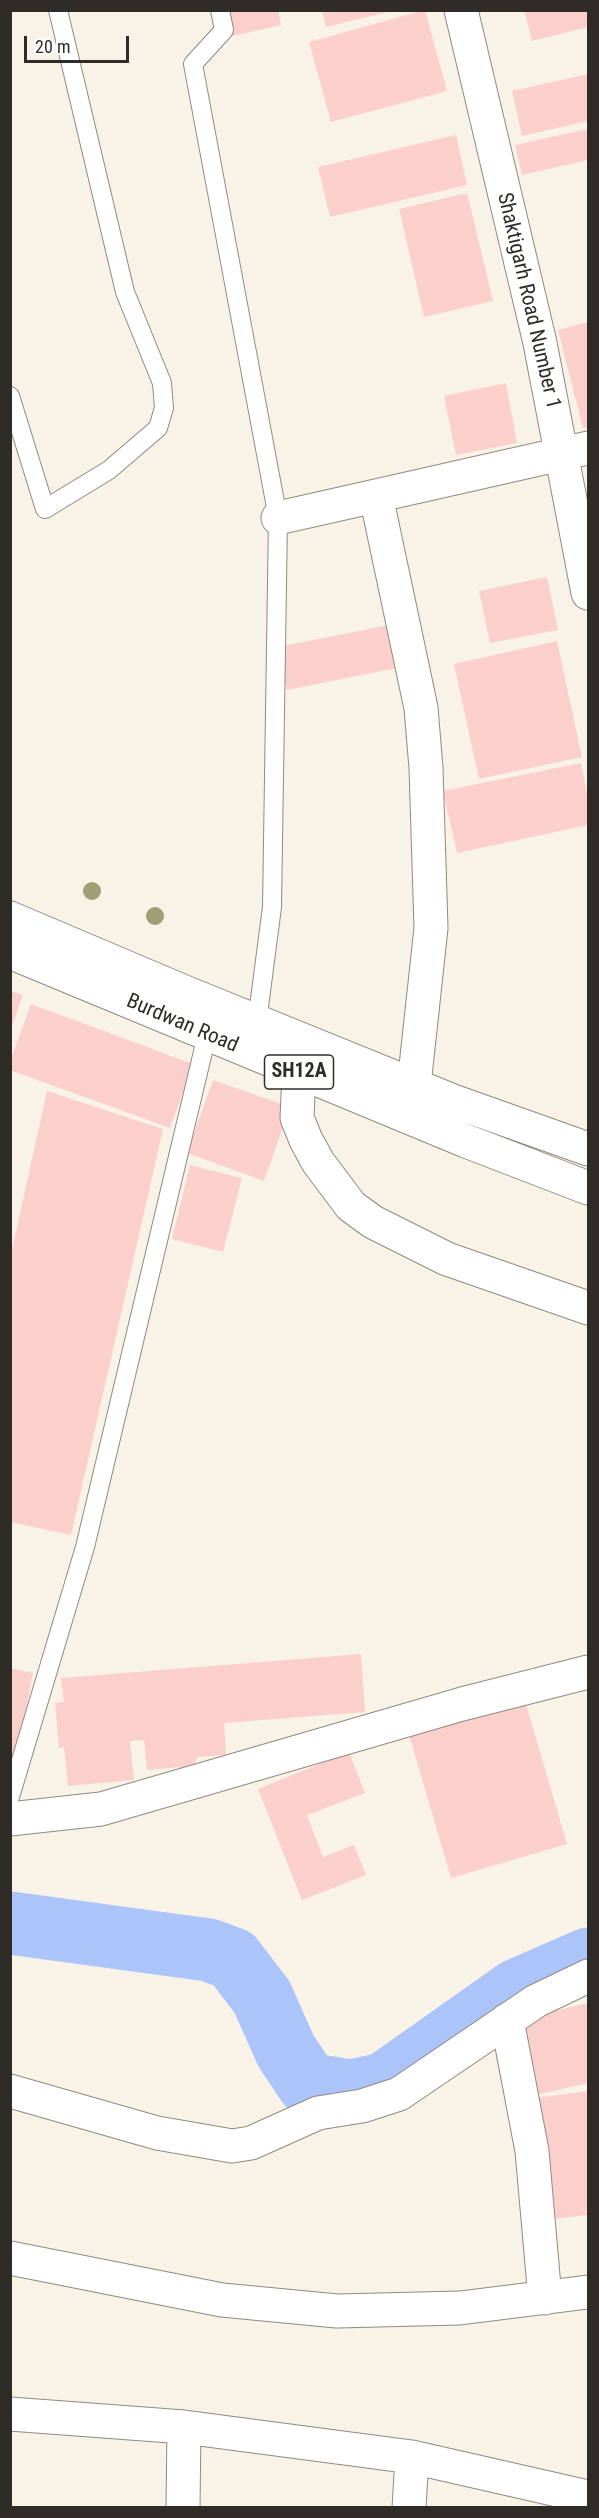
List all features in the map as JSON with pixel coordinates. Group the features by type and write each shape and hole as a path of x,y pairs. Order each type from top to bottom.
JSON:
{"street":[{"name":"Shaktigarh Road Number 1","path":"460,10 540,343 575,451 588,592"},
{"path":"278,518 575,451"},
{"path":"376,496 421,708 426,768 430,928 414,1085"},
{"name":"Burdwan Road","path":"10,918 414,1085 588,1149"},
{"name":"Burdwan Road","path":"10,952 466,1141 588,1188"},
{"path":"299,1072 297,1118 318,1162 351,1206 373,1222 447,1259 588,1308"},
{"path":"10,1819 101,1809 462,1704 588,1672"},
{"path":"10,2091 157,2133 232,2146 251,2143 289,2124 318,2113 362,2106 399,2094 536,2001 588,1976"},
{"path":"507,2020 532,2151 544,2298"},
{"path":"10,2258 222,2300 337,2311 460,2308 588,2292"},
{"path":"10,2414 184,2427 412,2457 546,2498 588,2497"},
{"path":"183,2508 184,2427"},
{"path":"409,2508 412,2457"}],"lane":[{"path":"10,396 45,509 109,470 158,428 164,408 162,383 125,292 58,10"},
{"path":"220,10 224,30 193,64 278,518 272,907 257,1022"},
{"path":"10,1797 85,1547 207,1035"}],"building":[{"path":"227,10 278,10 281,25 233,36"},
{"path":"322,10 392,10 392,11 326,27"},
{"path":"425,10 447,91 331,122 309,42"},
{"path":"524,10 588,10 588,27 532,41"},
{"path":"588,74 588,121 522,136 512,91"},
{"path":"588,129 588,160 522,175 515,145"},
{"path":"456,135 467,185 330,217 318,167"},
{"path":"467,193 493,301 424,317 399,209"},
{"path":"588,322 588,427 583,428 558,330"},
{"path":"506,383 517,443 456,455 444,396"},
{"path":"547,577 558,630 490,643 479,591"},
{"path":"399,623 407,666 287,690 278,647"},
{"path":"557,641 582,757 479,779 454,664"},
{"path":"581,763 588,798 588,825 457,853 443,791"},
{"path":"10,991 23,995 11,1028 10,1028"},
{"path":"31,1004 193,1064 170,1128 10,1070 10,1061"},
{"path":"213,1080 290,1107 264,1181 187,1153"},
{"path":"47,1091 163,1129 71,1535 10,1522 10,1259"},
{"path":"190,1165 242,1178 223,1252 172,1239"},
{"path":"361,1654 365,1712 224,1723 226,1755 197,1757 194,1766 147,1770 144,1740 130,1741 134,1780 68,1786 64,1747 59,1748 55,1703 64,1702 61,1678"},
{"path":"10,1668 33,1673 12,1782 10,1782"},
{"path":"523,1694 567,1844 451,1878 407,1728"},
{"path":"349,1752 365,1793 307,1815 323,1857 354,1845 366,1875 302,1900 258,1789"},
{"path":"588,2003 588,2083 532,2096 513,2021"},
{"path":"588,2091 588,2215 544,2220 528,2099"}],"waterway":[{"path":"10,1923 209,1950 233,1959 262,1997 286,2051 308,2084 350,2091 384,2084 517,1990 588,1959"}]}
